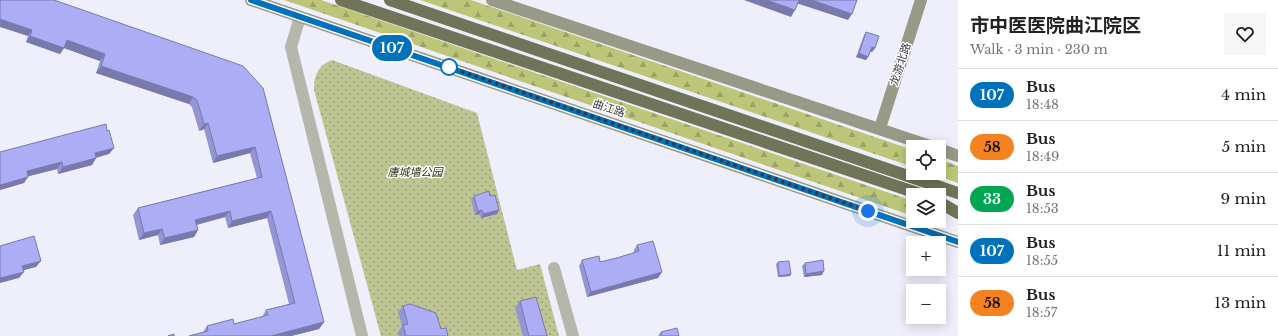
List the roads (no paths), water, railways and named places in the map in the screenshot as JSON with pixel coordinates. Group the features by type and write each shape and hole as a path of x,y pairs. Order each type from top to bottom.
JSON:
{"highway":[{"name":"曲江路","path":"341,0 906,189"},
{"path":"390,0 958,193"},
{"path":"946,203 958,207"},
{"path":"946,205 958,213"}],"main road":[{"name":"曲江路","path":"251,0 958,242"},
{"path":"492,0 913,140"},
{"name":"龙游北路","path":"880,128 921,0"},
{"path":"946,152 958,156"}],"street":[{"path":"300,17 291,47 362,336"},
{"path":"554,268 573,336"}],"park label":[{"name":"唐城墙公园","path":"415,172"}]}
